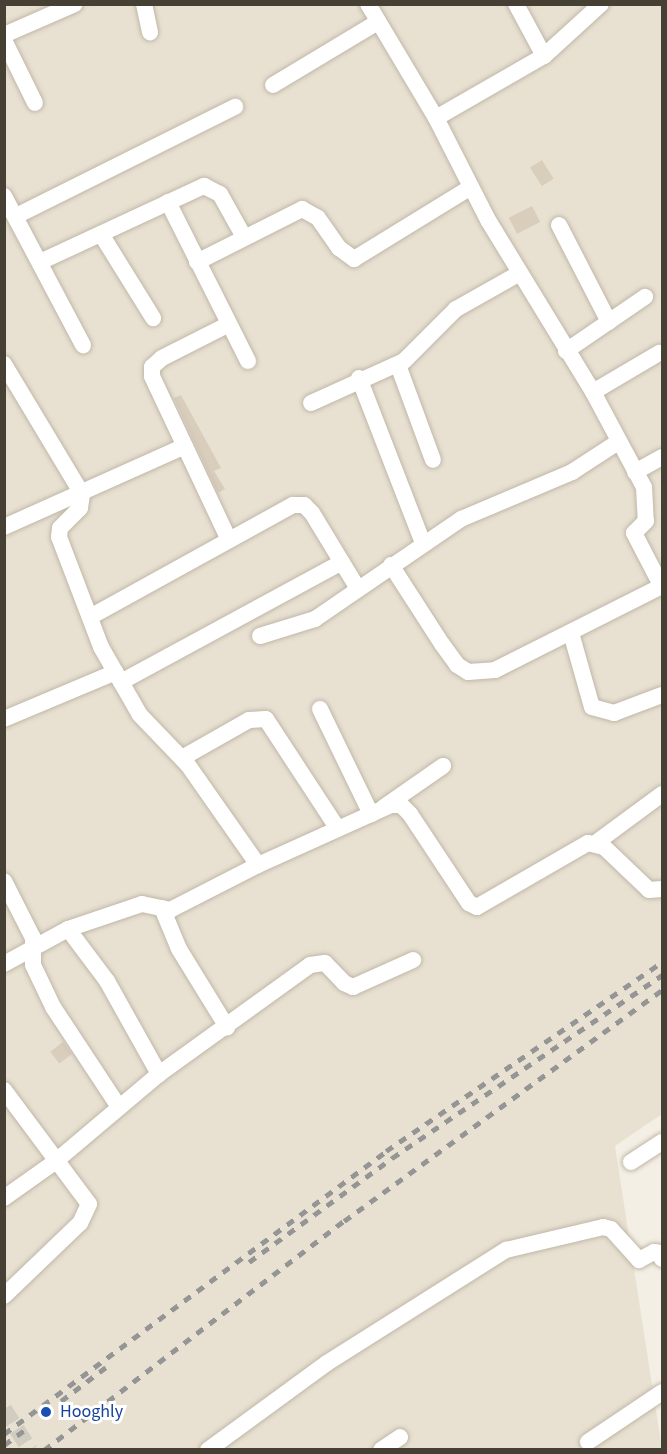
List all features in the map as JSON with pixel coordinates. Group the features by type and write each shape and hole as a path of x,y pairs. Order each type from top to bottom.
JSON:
{"street":[{"path":"4,35 75,4"},
{"path":"144,4 150,32"},
{"path":"368,4 436,118 471,187 520,273 593,392 648,499 646,521"},
{"path":"516,4 544,56"},
{"path":"436,118 544,56 601,4"},
{"path":"273,85 378,22"},
{"path":"4,40 35,103"},
{"path":"16,216 236,106"},
{"path":"40,262 204,186 212,186 244,237"},
{"path":"197,261 302,209 309,210 339,248 354,259 471,187"},
{"path":"4,196 83,345"},
{"path":"168,202 248,361"},
{"path":"559,225 609,322"},
{"path":"101,234 153,318"},
{"path":"310,403 359,378 398,364 469,299 520,273"},
{"path":"566,351 645,297"},
{"path":"229,324 162,358 152,367 152,376 229,540"},
{"path":"593,392 660,353"},
{"path":"4,364 82,494 80,508 60,528 59,537 90,617 118,677 140,715 182,758 258,865"},
{"path":"398,364 433,460"},
{"path":"359,378 423,543"},
{"path":"260,636 315,619 357,587 461,519 572,472 618,442"},
{"path":"4,527 185,446"},
{"path":"635,472 663,458"},
{"path":"90,617 293,505 304,505 357,587"},
{"path":"391,565 452,658 468,672 495,670 571,633 661,580 634,533 646,521 663,512"},
{"path":"4,719 118,677 342,562"},
{"path":"571,633 592,707 614,713 663,695"},
{"path":"320,709 375,812"},
{"path":"182,758 249,720 266,719 338,829"},
{"path":"4,964 69,929 142,904 162,908 178,907 258,865 375,812 443,766"},
{"path":"375,812 401,805 410,814 469,903 477,907 578,847 597,842 663,794"},
{"path":"597,842 648,890 663,889"},
{"path":"4,881 35,948 33,965 53,1007 119,1107"},
{"path":"162,908 179,949 227,1027"},
{"path":"69,929 107,981 159,1074"},
{"path":"4,1198 56,1161 159,1074 317,962 326,963 344,983 353,987 413,960"},
{"path":"4,1090 86,1199 87,1214 4,1296"},
{"path":"631,1162 663,1142"},
{"path":"208,1449 327,1363 506,1250 603,1227 611,1230 639,1260 660,1253"},
{"path":"588,1442 663,1392"},
{"path":"381,1449 400,1437"}],"shaded area":[{"path":"5,5 662,5 662,1114 615,1146 662,1449 5,1450"}],"building":[{"path":"542,160 554,179 542,186 530,167"},
{"path":"532,206 540,222 517,234 509,218"},
{"path":"181,395 221,468 214,471 225,489 218,493 174,398"},
{"path":"63,1042 72,1054 59,1064 50,1052"}],"tunnel":[{"path":"4,1409 30,1450"}],"railway":[{"path":"4,1434 386,1151 662,962"},
{"path":"249,1262 392,1158 662,975"},
{"path":"44,1450 344,1221 662,990"},
{"path":"61,1401 106,1367"},
{"path":"4,1445 26,1429"}],"place":[{"name":"Hooghly","path":"46,1412"}]}
